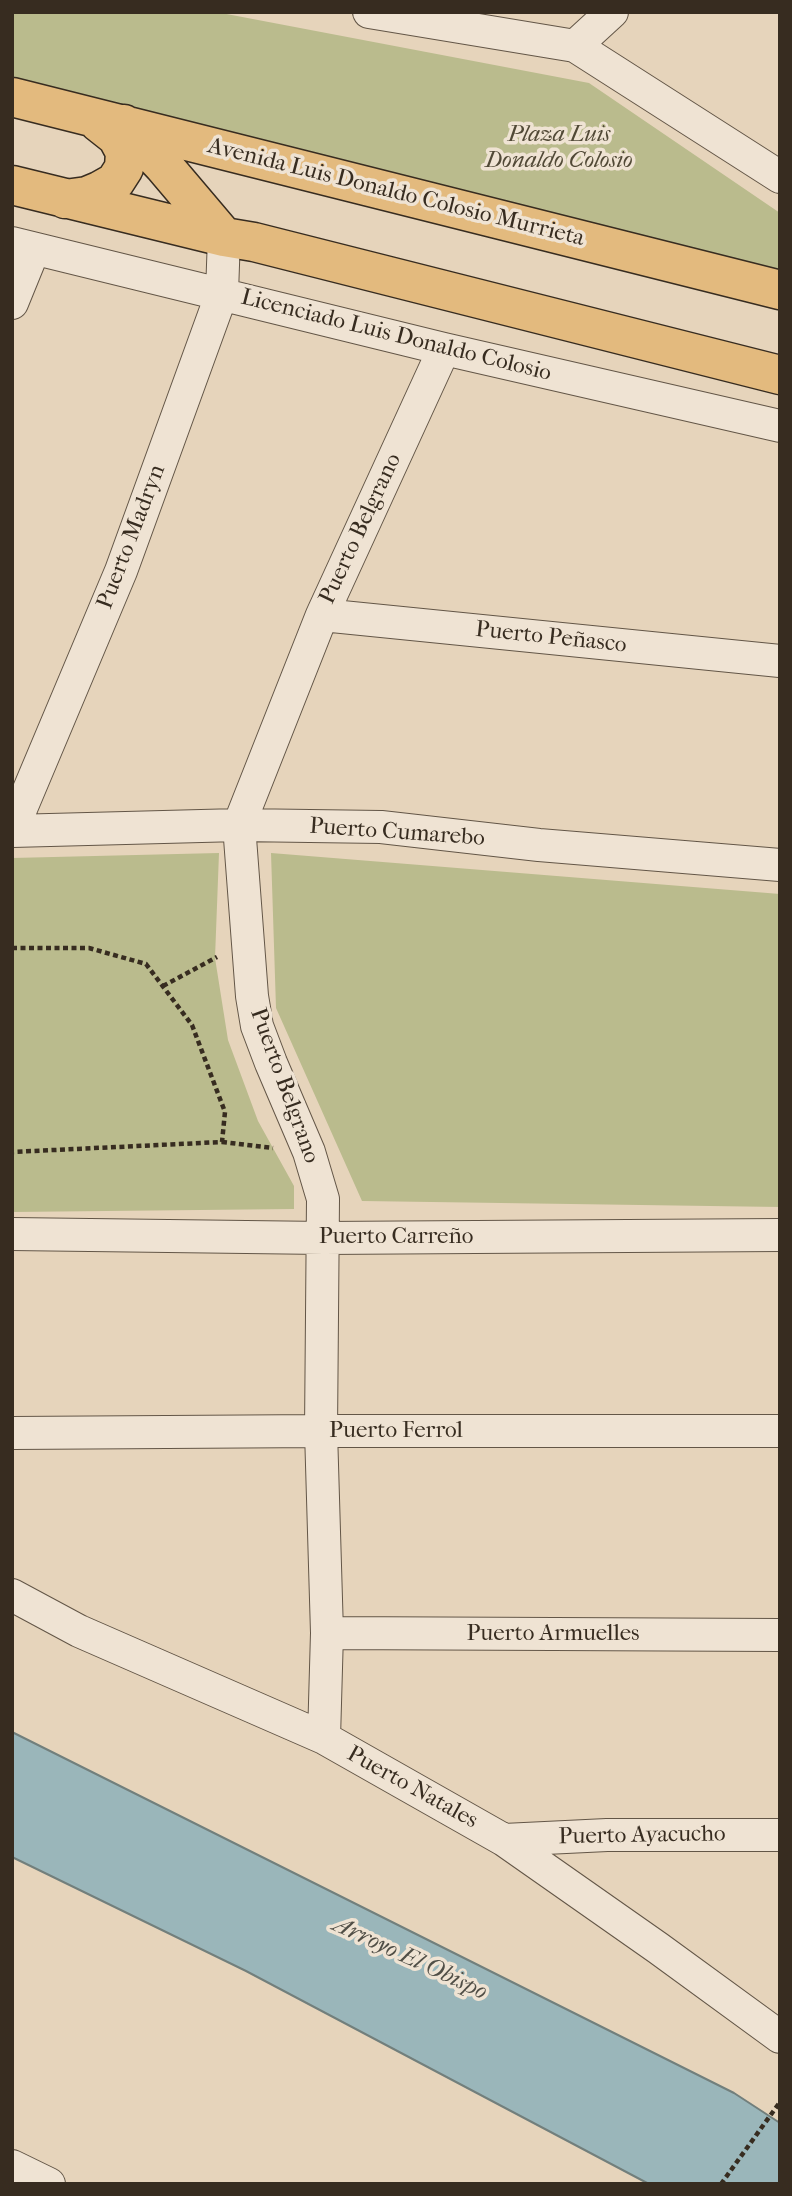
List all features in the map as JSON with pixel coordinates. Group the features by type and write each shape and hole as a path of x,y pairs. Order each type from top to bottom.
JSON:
{"main road":[{"name":"Avenida Luis Donaldo Colosio Murrieta","path":"12,97 780,290"},
{"path":"65,199 87,196 99,191 115,182 124,168 125,152 108,120"},
{"path":"108,120 172,174 210,226"},
{"path":"210,226 198,191 207,171 220,162 246,155"},
{"path":"12,186 65,199 210,226 254,242 780,375"}],"street":[{"path":"369,12 575,46 780,177"},
{"path":"575,46 612,12"},
{"name":"Puerto Madryn","path":"12,831 121,571 222,293 210,226"},
{"path":"12,303 23,246"},
{"name":"Licenciado Luis Donaldo Colosio","path":"23,246 444,349 780,426"},
{"name":"Puerto Belgrano","path":"324,1738 327,1633 321,1431 323,1199 309,1152 257,1026 247,941 239,825 322,615 444,349"},
{"name":"Puerto Peñasco","path":"322,615 780,661"},
{"name":"Puerto Cumarebo","path":"12,831 239,825 381,827 539,845 780,865"},
{"name":"Puerto Carreño","path":"12,1234 324,1238 780,1235"},
{"name":"Puerto Ferrol","path":"12,1433 780,1431"},
{"name":"Puerto Natales","path":"12,1595 79,1632 324,1738 504,1840 780,2037"},
{"name":"Puerto Armuelles","path":"327,1633 780,1635"},
{"name":"Puerto Ayacucho","path":"504,1840 607,1835 780,1835"}],"path":[{"path":"163,986 247,941"},
{"path":"12,947 89,947 146,964 192,1025 225,1112 222,1142"},
{"path":"12,1152 222,1142 309,1152"},
{"path":"721,2184 780,2102"}],"green space":[{"name":"Plaza Luis Donaldo Colosio","path":"12,12 216,12 589,83 780,213 780,275 12,82"},
{"path":"219,853 215,958 228,1040 258,1121 294,1186 294,1209 12,1212 12,858"},
{"path":"271,853 780,894 780,1207 362,1201 276,1008"}],"water":[{"name":"Arroyo El Obispo","path":"12,1732 734,2093 780,2123 780,2184 649,2184 246,1971 12,1857"}]}
